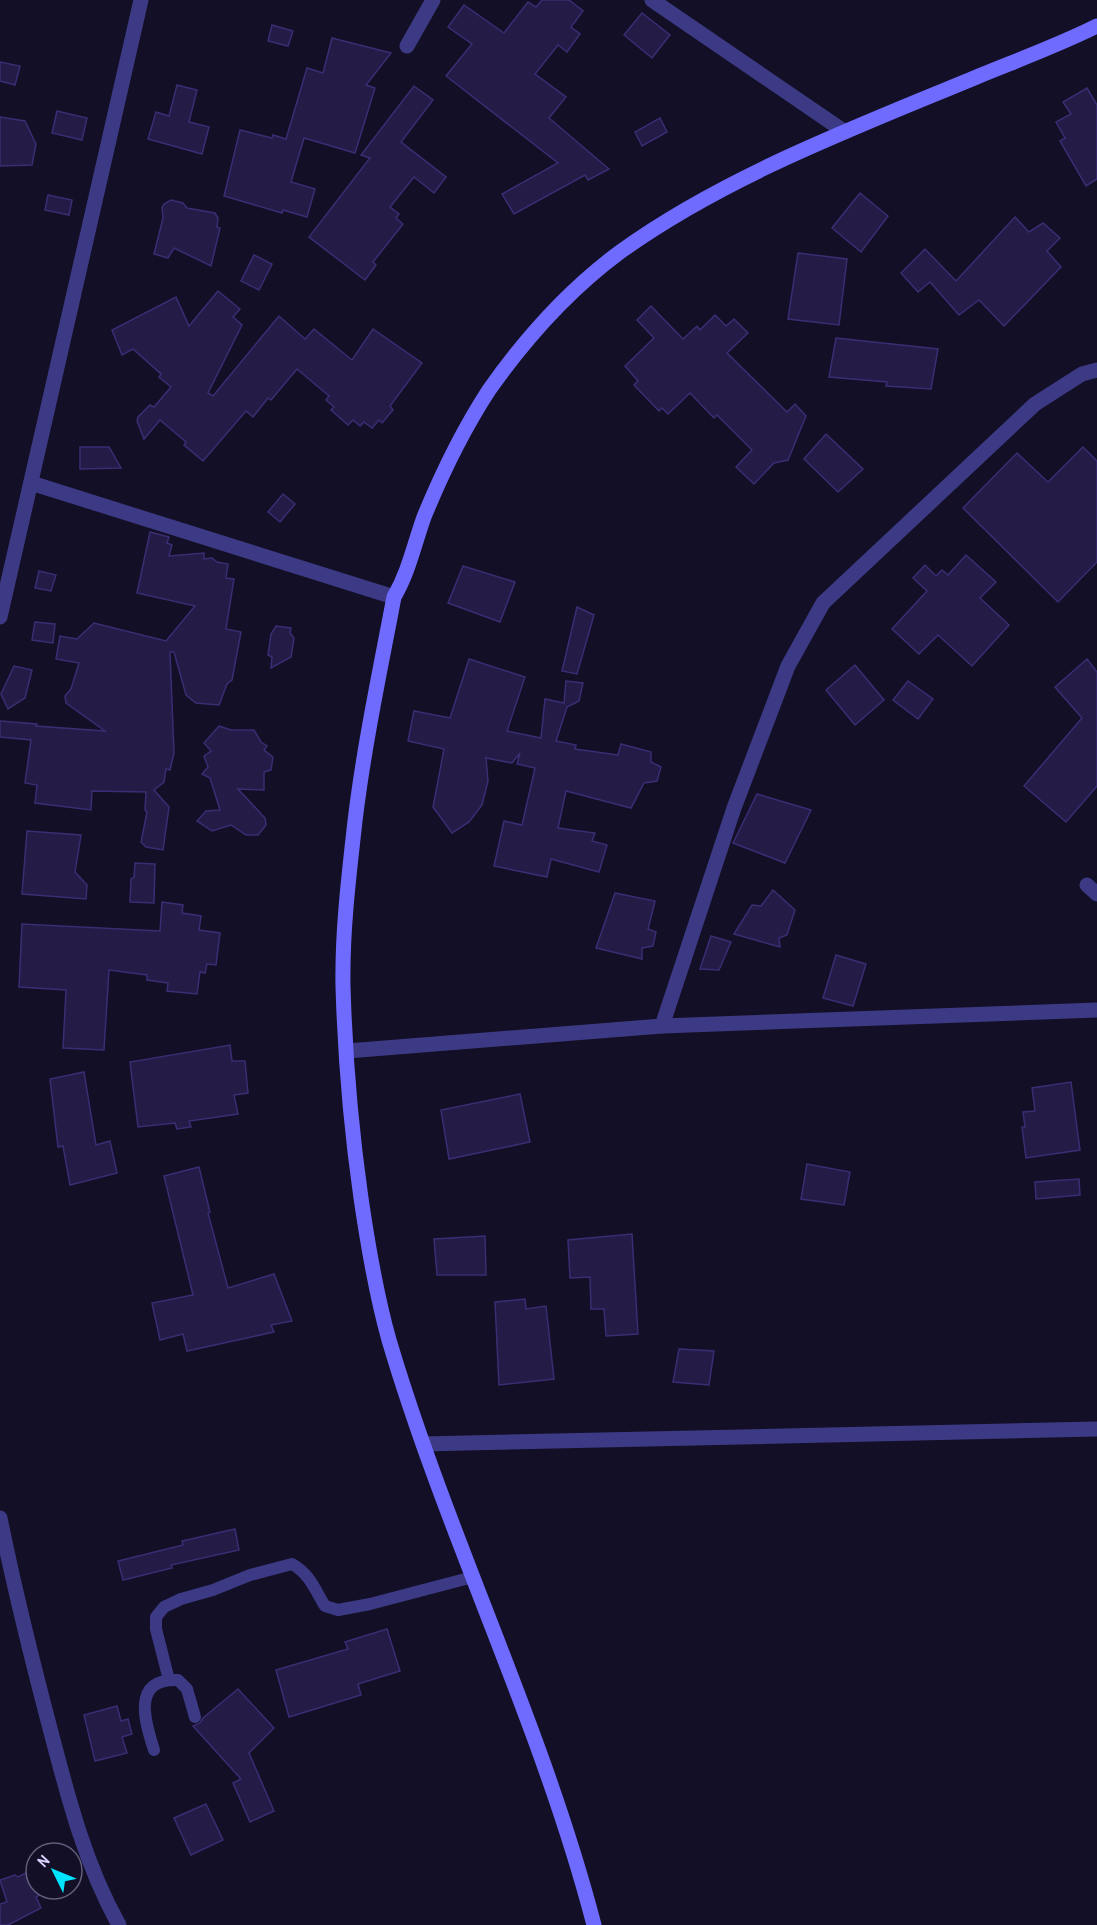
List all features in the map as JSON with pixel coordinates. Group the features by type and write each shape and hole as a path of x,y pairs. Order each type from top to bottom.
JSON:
{"main road":[{"path":"594,1925 565,1822 530,1722 423,1444 389,1338 376,1285 355,1155 343,984 344,946 355,822 369,727 394,597 405,578 423,520 445,468 470,420 511,361 582,283 619,253 702,200 845,132 1097,26"}],"street":[{"path":"0,617 141,0"},
{"path":"407,46 433,0"},
{"path":"652,0 845,132"},
{"path":"662,1026 742,786 788,666 822,603 1035,404 1082,374 1097,370"},
{"path":"31,483 394,597"},
{"path":"347,1051 662,1026 1097,1010"},
{"path":"423,1444 1097,1430"},
{"path":"0,1518 21,1620 71,1808 104,1897 119,1925"}],"lane":[{"path":"169,1680 156,1629 156,1617 164,1607 266,1570 292,1564 303,1570 325,1606 338,1610 473,1577"},
{"path":"154,1750 144,1714 145,1697 151,1688 169,1680 178,1680 188,1689 195,1718"}],"building":[{"path":"542,0 569,0 583,11 571,27 580,34 567,52 558,45 535,74 566,97 549,118 609,169 588,180 585,175 514,214 502,194 558,163 446,76 472,44 448,27 464,5 504,33 528,2 536,7"},
{"path":"642,13 670,35 652,58 624,35"},
{"path":"272,25 293,31 288,46 268,41"},
{"path":"332,38 391,53 366,85 375,88 355,153 304,138 291,182 315,189 307,217 283,210 282,213 224,196 240,130 286,139 307,68 323,73"},
{"path":"0,62 20,66 15,85 0,81"},
{"path":"177,85 197,90 189,122 209,127 202,154 148,139 156,112 169,116"},
{"path":"414,86 433,100 401,142 446,177 434,193 414,177 390,207 399,214 396,218 403,224 373,262 376,265 365,280 309,237 370,158 361,155"},
{"path":"1087,88 1097,105 1097,179 1086,186 1060,141 1065,138 1056,122 1071,114 1063,102"},
{"path":"57,111 87,118 82,140 52,133"},
{"path":"0,117 25,121 36,144 32,165 0,166"},
{"path":"660,118 667,132 642,146 635,132"},
{"path":"860,193 888,216 861,252 832,228"},
{"path":"48,195 72,200 69,215 45,210"},
{"path":"171,200 183,203 187,208 215,213 218,218 217,227 220,228 211,266 174,248 168,258 154,254 163,218 162,208"},
{"path":"1015,217 1029,232 1043,223 1060,238 1047,251 1061,267 1004,326 979,300 959,315 930,282 918,292 901,273 925,249 956,281"},
{"path":"798,253 847,259 839,325 788,319"},
{"path":"254,255 272,264 259,290 241,281"},
{"path":"218,291 240,309 233,317 242,325 208,393 213,396 279,316 305,339 314,329 352,360 373,329 422,363 390,406 393,410 382,423 379,420 372,428 364,422 360,426 353,420 348,425 331,410 334,407 326,400 329,396 297,369 253,417 246,411 203,461 184,445 186,442 160,420 144,439 137,421 138,417 150,405 154,407 171,387 159,377 161,374 133,349 122,355 112,330 176,297 189,326"},
{"path":"651,306 683,339 697,326 700,330 715,315 726,326 734,319 748,333 727,353 787,412 795,404 806,416 788,460 774,463 754,484 736,467 752,450 717,415 714,418 690,393 668,414 662,408 659,411 634,385 638,381 625,366 654,338 637,320"},
{"path":"836,338 938,349 931,389 886,386 887,382 829,377"},
{"path":"826,434 863,469 838,492 804,459"},
{"path":"80,447 109,447 121,468 80,469"},
{"path":"1083,447 1097,461 1097,562 1058,602 963,508 1017,453 1048,482"},
{"path":"283,494 295,504 280,522 268,512"},
{"path":"150,532 169,537 167,543 172,545 169,556 204,553 204,559 212,558 217,562 228,564 226,578 234,579 226,629 241,632 232,680 227,684 219,705 196,703 186,695 174,652 170,652 174,753 170,770 166,769 164,782 154,790 169,807 163,850 146,847 141,842 147,812 145,810 146,792 92,791 91,810 35,803 37,785 25,783 31,740 0,737 0,721 105,731 66,703 65,696 71,689 79,663 56,659 60,636 77,639 94,623 166,641 195,606 137,593"},
{"path":"966,555 996,582 980,598 1009,625 972,666 938,635 919,654 892,629 927,591 913,578 925,565 936,576 942,570 948,575"},
{"path":"463,566 515,582 500,622 448,603"},
{"path":"39,571 56,575 51,591 35,588"},
{"path":"577,607 594,615 577,674 562,671"},
{"path":"35,622 55,624 53,643 32,640"},
{"path":"276,626 291,628 290,633 294,638 291,657 271,668 272,657 268,655 271,634"},
{"path":"469,659 525,677 507,731 541,738 545,699 564,703 566,681 583,683 579,701 567,707 556,741 576,745 575,749 618,755 621,744 651,752 651,762 661,767 657,781 644,783 631,808 566,791 558,828 595,833 592,841 607,845 599,872 551,859 547,877 494,866 504,821 522,825 535,768 517,764 520,753 512,763 486,758 488,781 482,805 469,822 452,833 433,807 444,749 408,741 414,711 450,718"},
{"path":"1087,659 1097,672 1097,786 1066,822 1024,786 1082,718 1055,687"},
{"path":"855,665 884,700 855,725 826,690"},
{"path":"14,666 32,670 25,698 8,709 1,694"},
{"path":"908,681 933,699 918,719 893,700"},
{"path":"219,726 231,730 254,730 261,742 267,746 264,750 273,757 271,770 264,772 264,790 238,789 265,818 266,825 258,835 246,835 231,825 212,831 197,821 206,811 220,810 210,778 202,774 208,767 204,756 211,751 204,743"},
{"path":"757,794 811,810 785,863 733,843"},
{"path":"27,831 81,835 75,872 87,885 86,899 22,894"},
{"path":"135,863 155,864 154,903 130,902 131,879 134,877"},
{"path":"773,890 795,910 787,935 779,938 780,947 734,934 752,905 761,906"},
{"path":"615,893 655,901 648,929 656,932 653,946 642,948 642,959 596,948"},
{"path":"162,902 183,905 182,913 201,916 199,930 220,933 216,965 207,964 205,973 200,972 197,994 167,991 168,983 147,980 147,975 109,970 104,1050 63,1048 66,990 19,987 22,924 160,931"},
{"path":"711,936 731,942 719,970 700,969"},
{"path":"836,955 866,964 853,1006 823,998"},
{"path":"230,1045 232,1061 245,1061 248,1093 234,1095 238,1114 189,1121 191,1127 177,1129 175,1123 138,1127 130,1062"},
{"path":"84,1072 96,1145 110,1141 117,1173 70,1185 63,1146 58,1147 50,1079"},
{"path":"1071,1082 1080,1150 1026,1158 1022,1127 1025,1127 1023,1112 1035,1111 1032,1088"},
{"path":"520,1094 530,1142 449,1159 441,1110"},
{"path":"807,1164 850,1172 844,1205 801,1199"},
{"path":"199,1167 210,1212 208,1213 228,1288 274,1274 292,1321 271,1325 274,1332 187,1351 183,1334 160,1340 152,1303 193,1295 164,1176"},
{"path":"1079,1179 1080,1195 1036,1199 1035,1182"},
{"path":"632,1234 638,1334 606,1336 604,1309 591,1309 590,1277 570,1278 568,1240"},
{"path":"485,1236 486,1275 437,1275 434,1239"},
{"path":"525,1299 526,1309 546,1306 554,1379 499,1385 495,1302"},
{"path":"679,1349 714,1351 709,1385 673,1382"},
{"path":"235,1529 239,1550 171,1565 172,1568 123,1580 118,1561 183,1545 182,1541"},
{"path":"387,1629 400,1671 358,1684 361,1695 289,1717 276,1670 348,1649 345,1642"},
{"path":"238,1689 274,1728 249,1753 274,1811 250,1822 233,1783 241,1779 193,1726 200,1723"},
{"path":"117,1706 121,1721 128,1719 132,1734 122,1737 127,1753 95,1761 84,1715"},
{"path":"206,1804 223,1840 191,1855 174,1818"},
{"path":"24,1874 24,1901 38,1901 41,1908 8,1925 0,1925 0,1904 7,1902 0,1880 15,1875 18,1877"}]}
